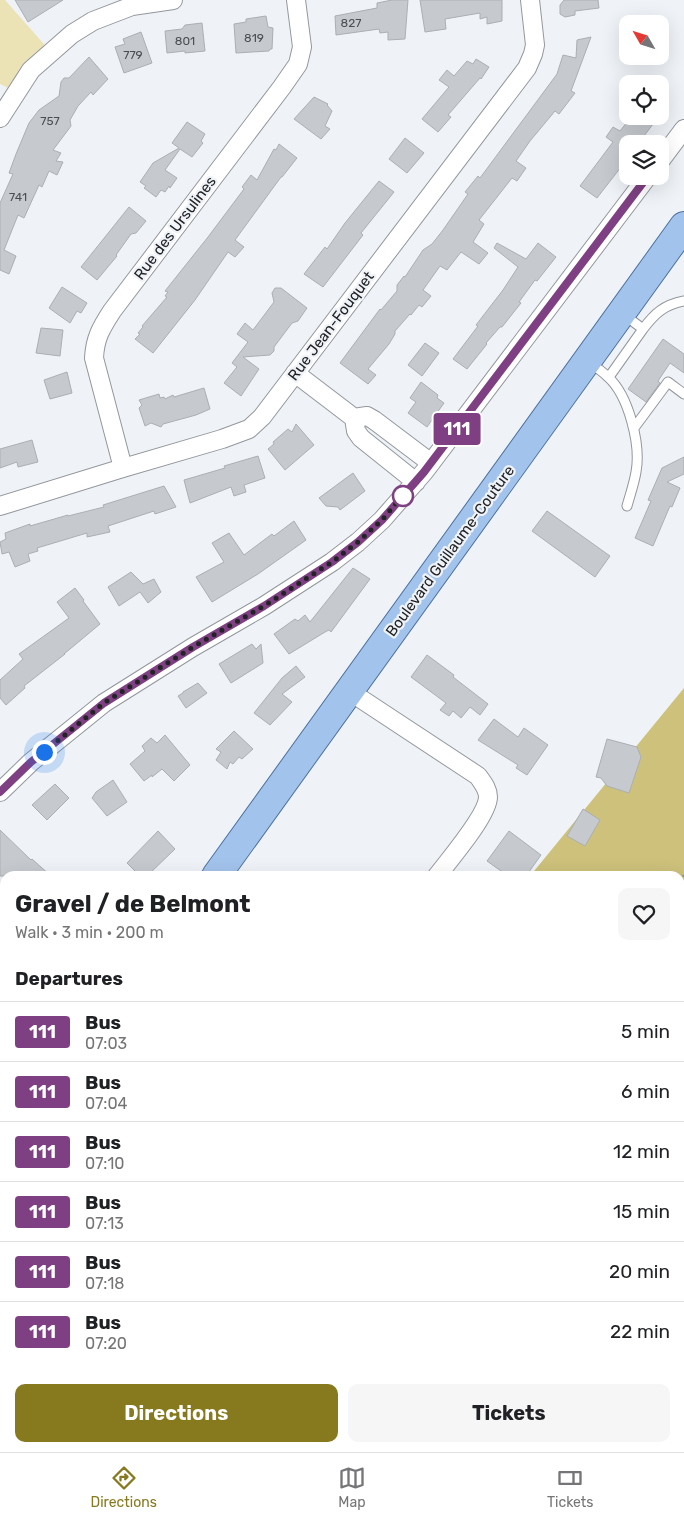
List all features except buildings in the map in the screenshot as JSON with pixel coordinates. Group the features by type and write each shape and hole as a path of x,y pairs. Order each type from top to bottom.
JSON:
{"main road":[{"name":"Boulevard Guillaume-Couture","path":"220,871 684,226"}],"street":[{"path":"0,118 31,70 72,34 93,21 132,6 173,0"},
{"name":"Rue des Ursulines","path":"123,468 94,358 94,346 98,333 298,64 302,46 296,0"},
{"name":"Rue Jean-Fouquet","path":"0,506 222,439 249,429 262,417 527,68 535,45 530,0"},
{"path":"669,149 684,129"},
{"path":"0,792 31,762 104,703 193,647 264,606 332,562 382,520 416,482 641,185"},
{"path":"295,373 354,418 356,431 361,438 416,482"},
{"path":"354,418 367,416 374,420 430,463"},
{"path":"349,691 478,776 485,785 489,798 484,812 441,871"}],"lane":[{"path":"609,377 656,313 684,301"},
{"path":"622,313 643,329"},
{"path":"588,361 609,377 619,390 629,411 634,428 636,470 627,506"},
{"path":"634,428 668,382 684,394"}],"shaded area":[{"path":"0,0 5,0 51,52 16,92 0,84"},
{"path":"684,688 684,871 534,871"}],"bus line":[{"name":"111","path":"0,792 31,762 104,703 193,647 264,606 332,562 382,520 424,472 641,185"}],"route":[{"path":"44,752 104,703 193,647 264,606 332,562 382,520 404,494 403,496"}]}
